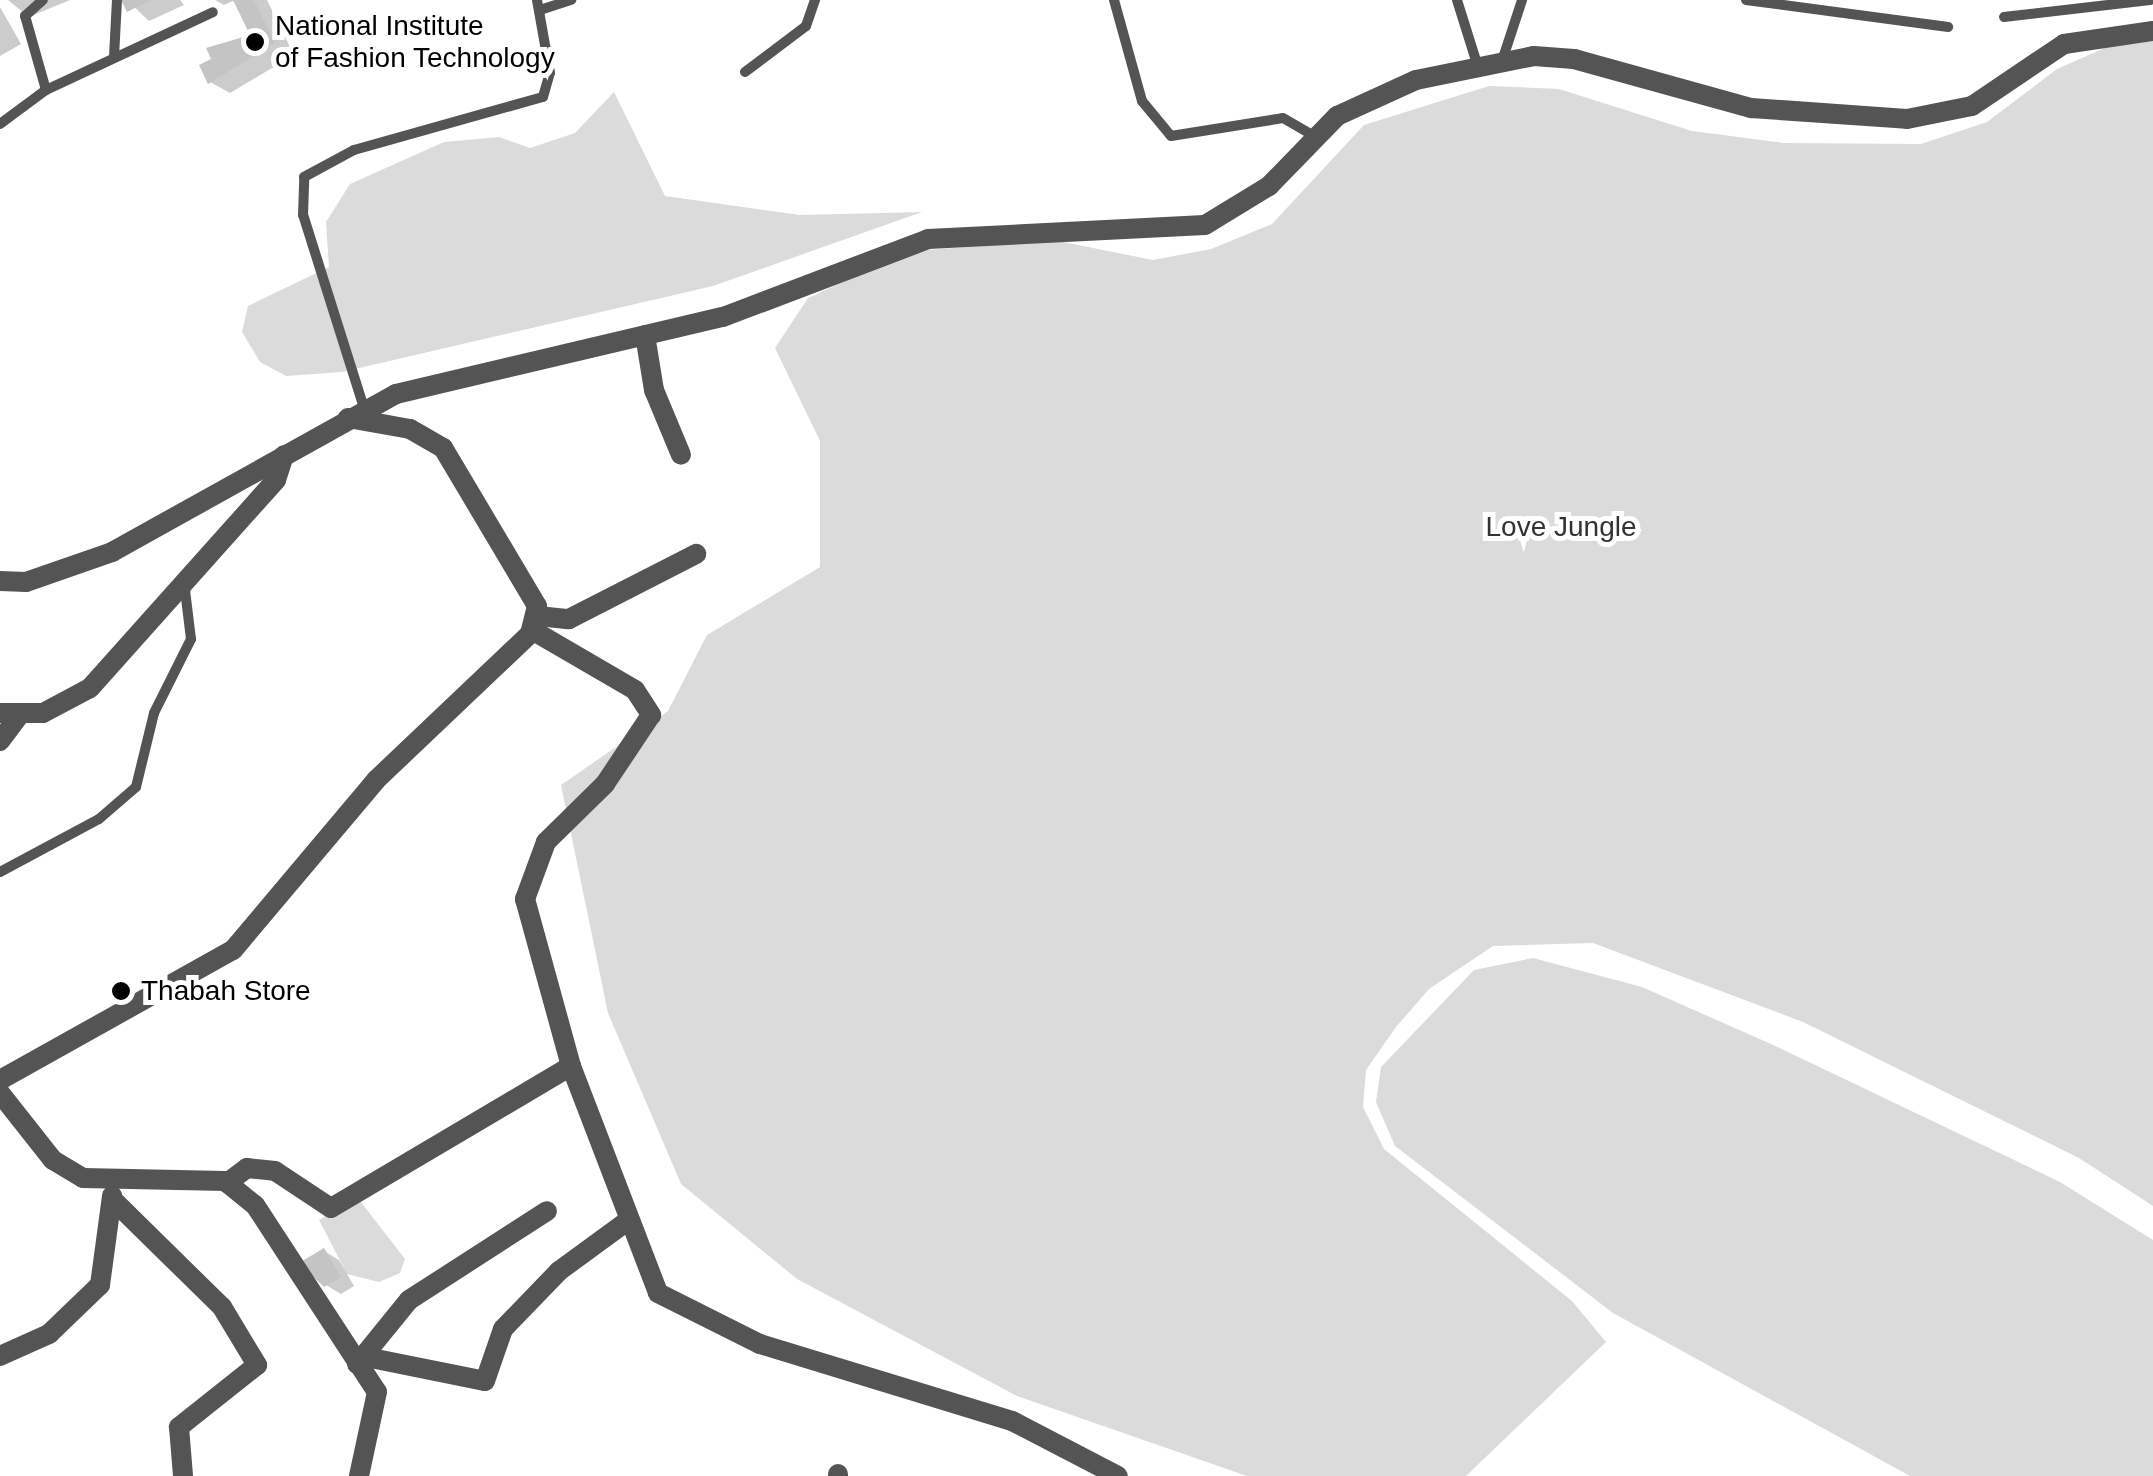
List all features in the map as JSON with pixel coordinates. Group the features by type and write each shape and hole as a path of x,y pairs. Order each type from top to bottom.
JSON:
{"street":[{"path":"0,582 84,564 356,413 764,304 928,239 1205,225 1269,186 1312,135 1358,103 1478,67 1574,59 1750,108 1907,119 1972,106 2064,44 2153,31"},
{"path":"645,335 654,390 681,455"},
{"path":"356,413 410,429 443,448 535,623 635,690 651,716 525,880 527,923 571,1066 626,1222 671,1305 882,1387 1012,1420 1118,1476"},
{"path":"0,741 10,713 59,708 90,688 184,578 276,480 284,455"},
{"path":"0,1080 233,950 376,780 535,623 569,620 696,554"},
{"path":"112,1192 228,1183 247,1168 275,1172 331,1208 571,1066"},
{"path":"0,1093 53,1160 112,1192 222,1307 257,1365 179,1427 182,1476"},
{"path":"228,1183 254,1205 377,1392 359,1476"},
{"path":"0,1356 49,1334 100,1285 112,1192"},
{"path":"359,1361 408,1300 547,1211"},
{"path":"359,1361 485,1381 503,1330 559,1270 626,1222"}],"lane":[{"path":"43,0 25,16 46,90"},
{"path":"114,57 116,0"},
{"path":"356,413 303,214 304,178 354,150 543,98 550,74 538,5 571,0"},
{"path":"745,72 806,26 814,0"},
{"path":"1114,0 1142,101 1171,136 1283,118 1312,135"},
{"path":"1457,0 1478,67"},
{"path":"1502,62 1522,0"},
{"path":"1746,0 1830,6 1948,27"},
{"path":"2004,17 2150,0"},
{"path":"0,124 46,90 213,12"},
{"path":"0,872 100,819 136,788 154,713 191,639 184,578"}],"green space":[{"name":"Love Jungle","path":"2153,41 2153,1206 2079,1158 1803,1022 1593,943 1493,946 1429,989 1396,1027 1366,1070 1363,1107 1384,1149 1572,1301 1606,1342 1466,1476 1247,1476 1017,1396 797,1279 681,1184 608,1013 561,785 668,711 707,635 820,567 820,441 775,348 808,298 911,251 1058,241 1153,260 1211,249 1272,224 1364,125 1489,86 1559,89 1692,131 1783,143 1921,144 1987,122 2057,69 2118,42"},
{"path":"614,92 665,196 800,215 922,212 713,286 342,372 286,376 260,362 242,332 248,306 329,267 326,222 350,184 444,142 499,137 530,148 575,133"},
{"path":"1533,958 1642,987 1771,1044 2060,1182 2153,1240 2153,1476 1910,1476 1613,1313 1395,1146 1376,1102 1381,1067 1474,970"},
{"path":"357,1197 405,1259 400,1273 379,1282 347,1274 319,1220"}],"building":[{"path":"121,0 151,0 127,12"},
{"name":"National Institute of Fashion Technology","path":"233,0 254,0 275,43 208,84 199,65 211,59 206,48 250,35"},
{"path":"324,1248 341,1277 324,1287 299,1263"}],"place":[{"name":"National Institute of Fashion Technology","path":"255,42"},
{"name":"Thabah Store","path":"121,991"}]}
